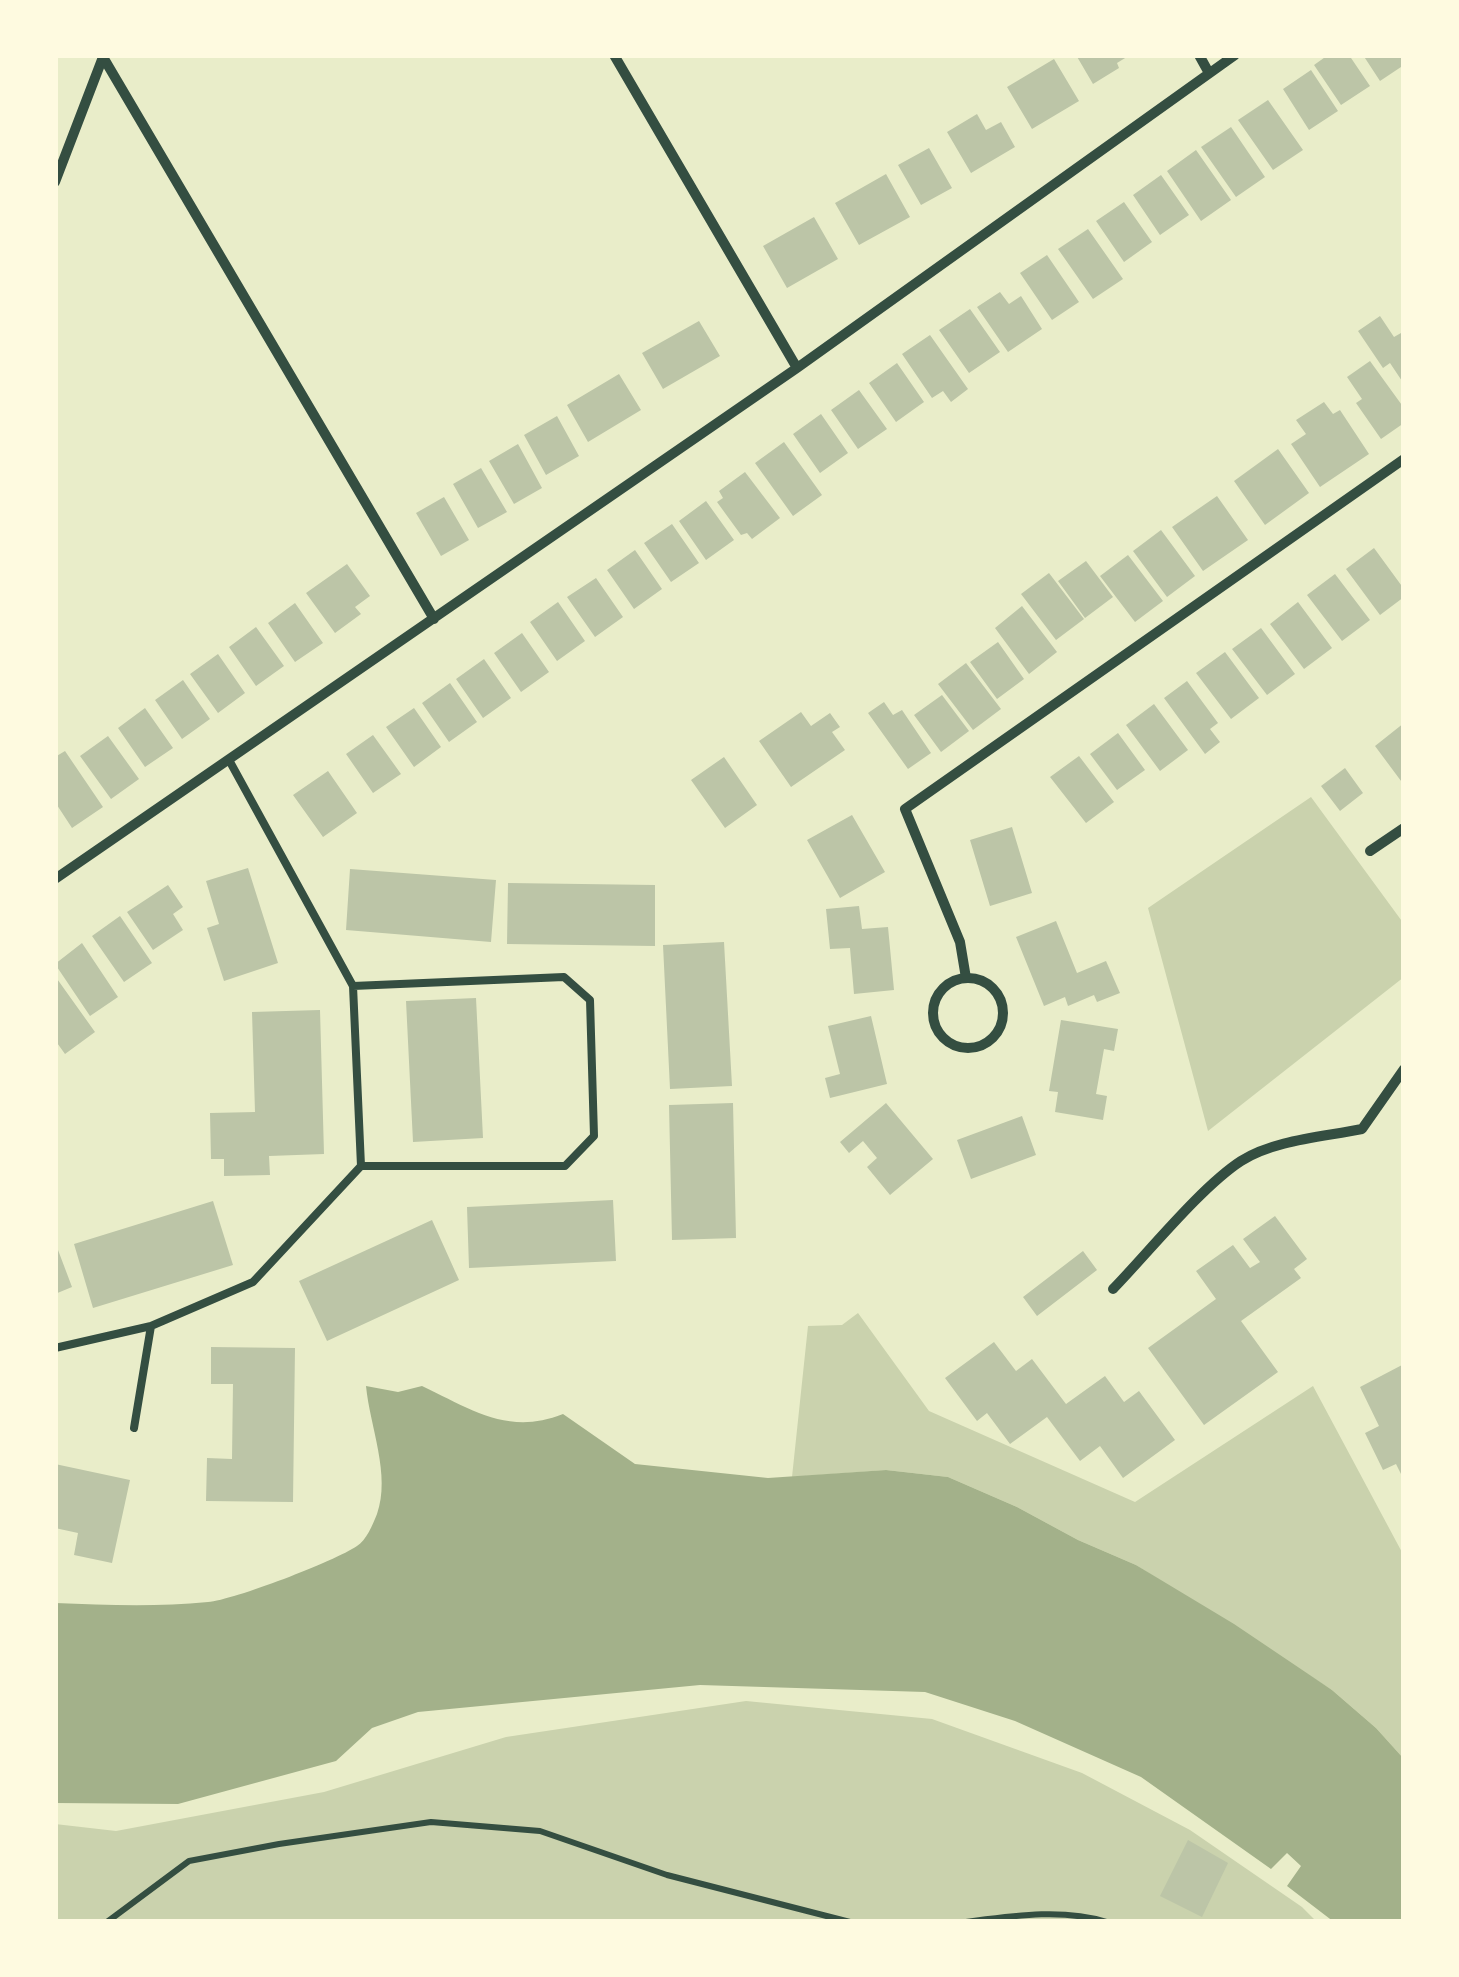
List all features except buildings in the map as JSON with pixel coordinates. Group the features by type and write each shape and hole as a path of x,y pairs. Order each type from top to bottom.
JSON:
{"street":[{"path":"614,55 797,368"},
{"path":"1199,55 1209,73"},
{"path":"55,879 797,368 1235,55"},
{"path":"103,56 434,619"},
{"path":"55,182 103,56"},
{"path":"966,978 960,942 905,809 1404,459"},
{"path":"1370,852 1404,828"},
{"path":"966,978 984,981 998,993 1003,1004 1001,1027 994,1038 973,1048 954,1046 944,1038 933,1016 939,993 956,980 966,978"},
{"path":"1113,1289 1207,1190 1242,1160 1286,1144 1362,1129 1404,1069"}],"lane":[{"path":"55,1348 151,1326 253,1282 361,1166 353,986 229,760"},
{"path":"353,986 564,977 590,1000 594,1136 565,1166 361,1166"},
{"path":"134,1428 151,1326"}],"path":[{"path":"107,1922 189,1861 431,1822 540,1831 667,1874 850,1922"},
{"path":"966,1922 1026,1915 1086,1916 1107,1922"}],"shaded area":[{"path":"1311,797 1404,924 1404,977 1208,1131 1148,908"},
{"path":"858,1313 929,1411 1135,1502 1313,1386 1404,1556 1404,1759 1376,1728 1332,1690 1136,1565 1017,1507 948,1477 886,1470 792,1477 808,1326 842,1325"},
{"path":"366,1386 398,1392 422,1386 474,1411 507,1421 543,1420 563,1414 635,1464 768,1478 886,1470 948,1477 1136,1565 1332,1690 1376,1728 1404,1759 1404,1922 1334,1922 1287,1886 1301,1866 1287,1853 1271,1869 1141,1777 1015,1721 925,1692 700,1685 418,1712 372,1728 336,1761 178,1804 55,1803 55,1603 150,1605 221,1600 284,1579 357,1546 377,1514 382,1483"},
{"path":"746,1701 932,1719 1082,1773 1190,1830 1302,1907 1317,1922 55,1922 55,1824 116,1831 324,1792 506,1737"}]}
